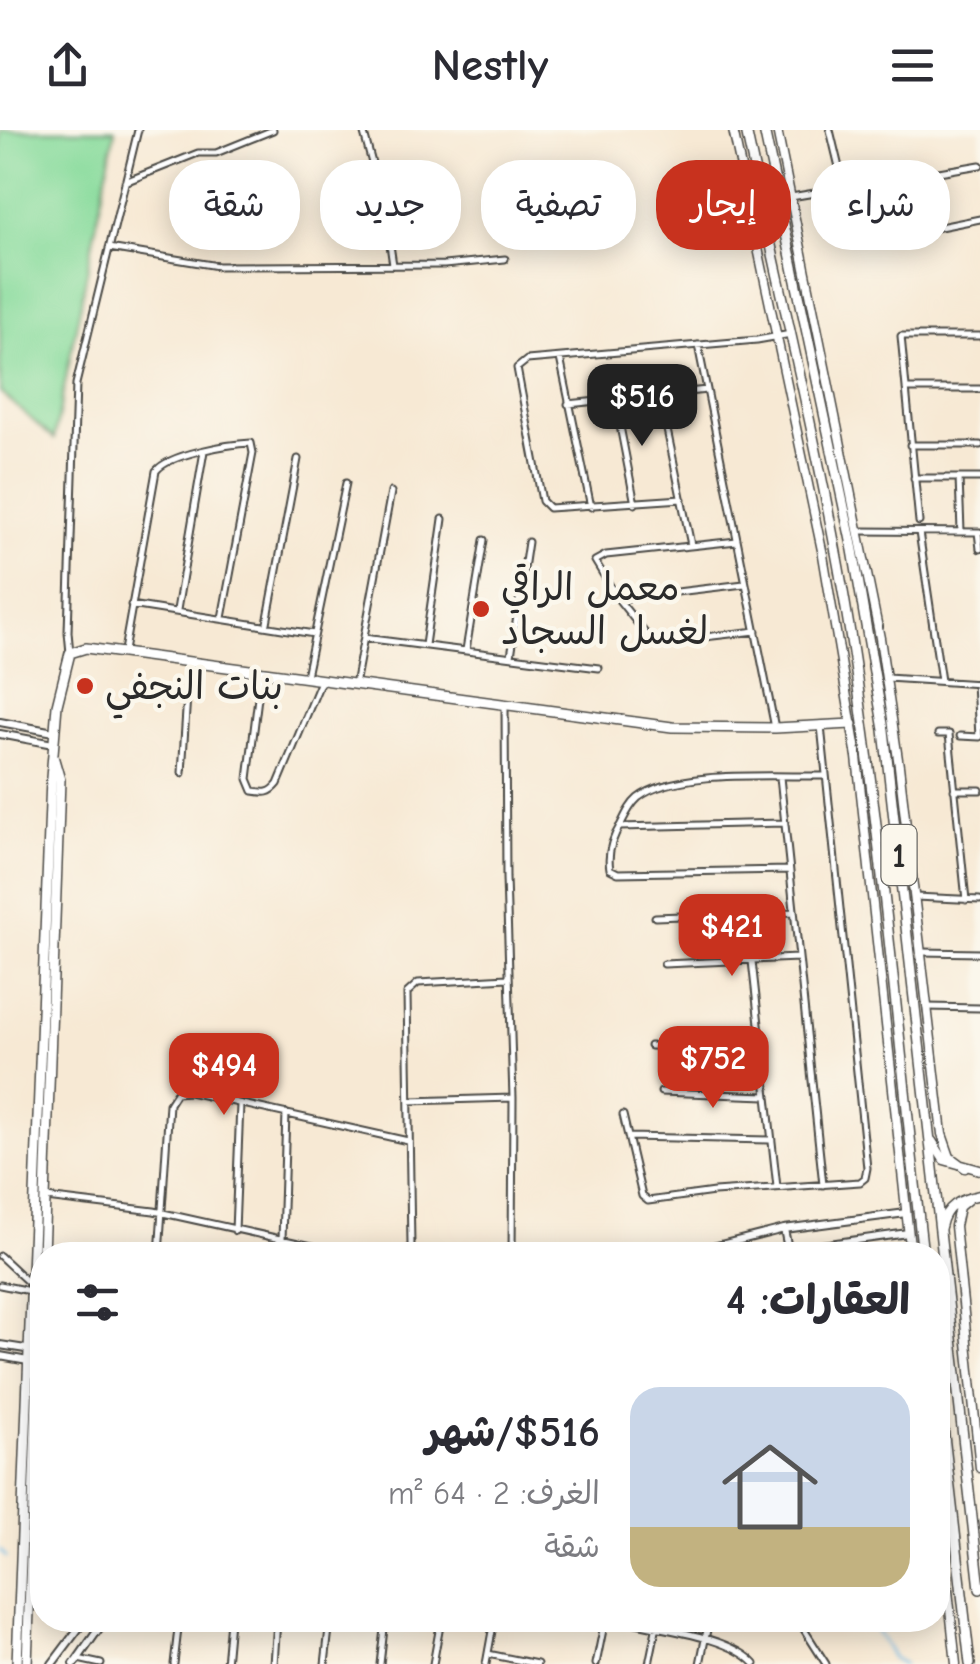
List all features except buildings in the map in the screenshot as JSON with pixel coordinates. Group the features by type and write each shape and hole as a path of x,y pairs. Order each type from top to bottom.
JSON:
{"main road":[{"path":"733,130 778,337 851,720 909,1242"},
{"name":"1","path":"746,130 849,628 922,1242"},
{"name":"1","path":"764,130 813,362 835,434 853,550 875,639 894,766 928,1061 942,1242"},
{"path":"776,130 783,160"},
{"path":"791,197 826,359 835,434 860,532 875,639 887,678 894,766 927,1007 928,1061 944,1142 950,1157 965,1168"},
{"path":"813,362 826,359"},
{"path":"836,552 853,550"},
{"path":"836,630 849,628"},
{"path":"33,1242 54,732 70,653 86,648 672,727 821,726 851,720 862,713"},
{"path":"45,1242 60,780 53,748"},
{"path":"889,1060 902,1058"},
{"path":"932,1140 944,1160 980,1170"},
{"path":"941,1227 950,1208 975,1196"},
{"path":"975,1196 959,1207 956,1218 980,1468"},
{"path":"950,1299 961,1298"},
{"name":"1","path":"950,1333 980,1589"},
{"path":"25,1664 30,1444"},
{"path":"950,1488 970,1664"},
{"path":"25,1664 30,1578"},
{"path":"950,1609 956,1664"}],"street":[{"path":"70,653 76,384 138,130"},
{"path":"125,182 198,153 216,153 273,130"},
{"path":"362,130 385,210 393,265"},
{"path":"830,130 837,160"},
{"path":"950,170 980,165"},
{"path":"791,197 811,194"},
{"path":"950,225 980,219"},
{"path":"108,248 218,266 444,265 505,259"},
{"path":"682,499 555,510 545,504 517,368 527,360 791,334"},
{"path":"919,522 901,336 980,336"},
{"path":"698,345 775,728"},
{"path":"560,358 591,507"},
{"path":"906,389 980,390"},
{"path":"568,404 708,390"},
{"path":"660,396 691,545"},
{"path":"615,400 635,504"},
{"path":"123,654 156,471 161,464 204,451 251,443 253,453 222,618"},
{"path":"910,445 980,445"},
{"path":"178,610 204,451"},
{"path":"266,625 298,459"},
{"path":"914,478 980,478"},
{"path":"959,478 962,531"},
{"path":"305,679 346,483"},
{"path":"356,685 391,492"},
{"path":"425,645 444,520"},
{"path":"860,532 979,532 980,549"},
{"path":"920,532 941,682"},
{"path":"466,650 484,540"},
{"path":"736,541 597,557 599,569 618,599 653,643 756,631"},
{"path":"511,656 528,542"},
{"path":"618,599 746,584"},
{"path":"131,605 314,634"},
{"path":"364,638 599,668"},
{"path":"182,773 188,664"},
{"path":"261,673 248,779 253,791 264,793 278,784 321,681"},
{"path":"887,678 978,683 979,737 960,736"},
{"path":"505,705 512,1242"},
{"path":"0,722 54,732"},
{"path":"623,1115 642,1196 648,1202 777,1186 860,1182 865,1178 868,1168 821,726"},
{"path":"0,734 53,748"},
{"path":"938,734 949,734 966,900"},
{"path":"788,870 618,873 610,869 608,862 619,826 638,798 670,782 824,776"},
{"path":"780,777 823,1185"},
{"path":"954,790 980,790"},
{"path":"619,826 784,823"},
{"path":"915,898 980,900"},
{"path":"656,918 793,912"},
{"path":"921,952 980,952"},
{"path":"664,964 798,958"},
{"path":"752,961 777,1186"},
{"path":"410,1242 410,988 418,983 508,978"},
{"path":"927,1007 980,1008"},
{"path":"650,1046 760,1049"},
{"path":"160,1242 172,1096 189,1092 408,1141"},
{"path":"661,1092 766,1096"},
{"path":"408,1101 513,1098"},
{"path":"236,1230 240,1104"},
{"path":"282,1240 286,1113"},
{"path":"628,1137 770,1140"},
{"path":"46,1198 161,1213 292,1242"},
{"path":"732,1242 784,1229 906,1213"},
{"path":"784,1229 787,1242"},
{"path":"836,1242 908,1233"},
{"path":"0,1256 30,1287"},
{"path":"0,1286 30,1288"},
{"path":"0,1345 30,1355"},
{"path":"0,1356 30,1356"},
{"path":"52,1664 75,1632"},
{"path":"96,1632 76,1662 101,1664"},
{"path":"174,1664 178,1632"},
{"path":"226,1664 229,1632"},
{"path":"274,1664 276,1632"},
{"path":"325,1664 329,1632"},
{"path":"380,1664 384,1632"},
{"path":"433,1664 439,1632"},
{"path":"486,1664 492,1632"},
{"path":"596,1664 603,1632"},
{"path":"649,1664 656,1632"},
{"path":"674,1632 740,1652 753,1663"},
{"path":"700,1664 706,1632"},
{"path":"806,1632 826,1664"},
{"path":"488,1654 537,1664"}],"green space":[{"path":"0,130 115,130 54,439 0,392"}],"waterway":[{"path":"0,1550 6,1557"},
{"path":"877,1632 893,1658 904,1664"}],"place":[{"name":"معمل الراقي لغسل السجاد","path":"481,609"},
{"name":"بنات النجفي","path":"85,686"}]}
